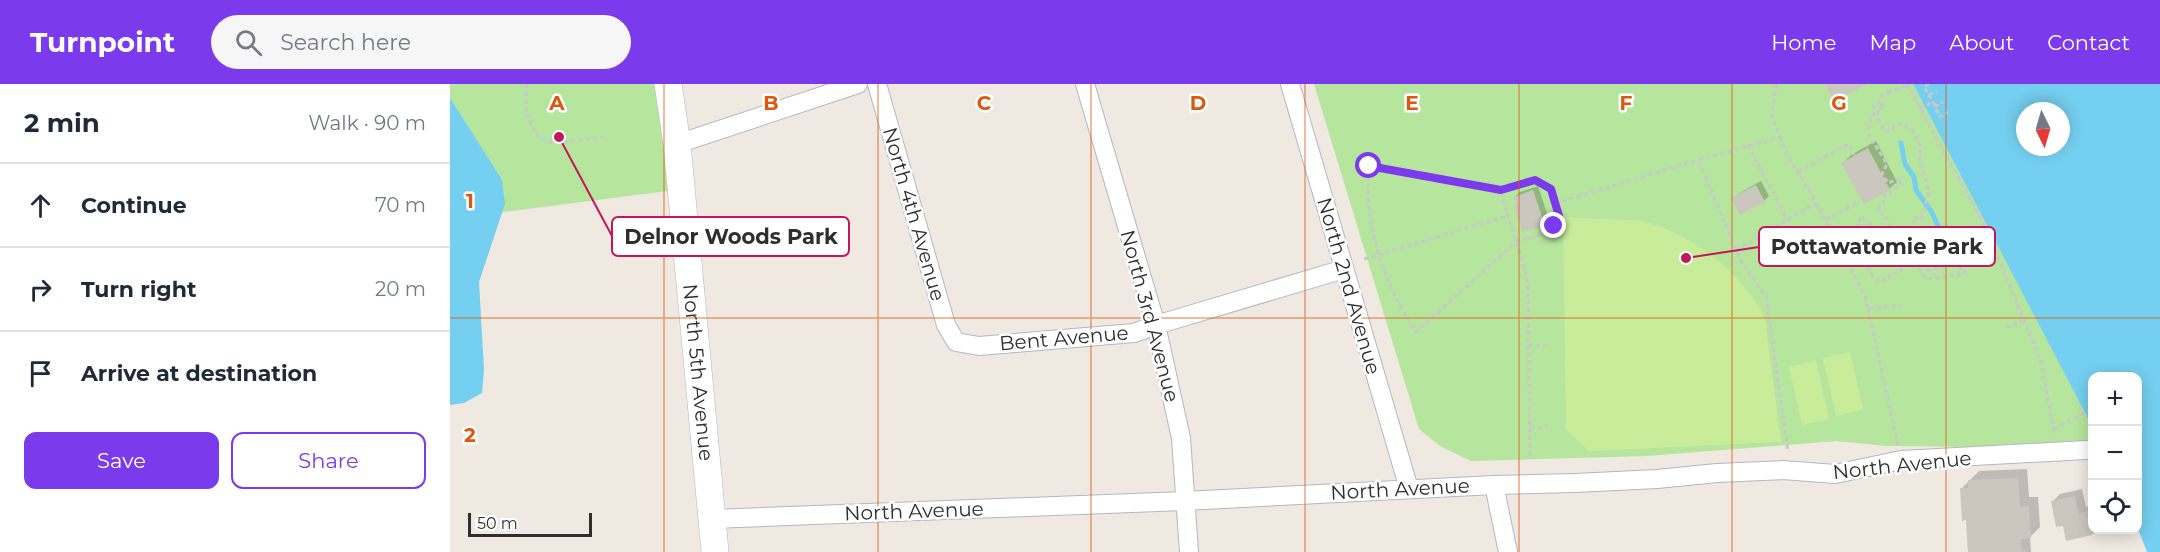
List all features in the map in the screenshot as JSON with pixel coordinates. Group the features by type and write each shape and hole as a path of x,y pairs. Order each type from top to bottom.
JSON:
{"main road":[{"name":"North 5th Avenue","path":"668,84 677,144 715,552"}],"street":[{"path":"677,144 858,84"},
{"name":"North 4th Avenue","path":"877,84 946,325 956,342"},
{"name":"North 3rd Avenue","path":"1085,84 1155,325 1181,438 1189,552"},
{"name":"North 2nd Avenue","path":"1290,84 1409,489"},
{"name":"Bent Avenue","path":"956,342 979,346 1134,333 1344,269"},
{"name":"North Avenue","path":"712,519 1184,501 1657,479 1783,470 1835,474 1901,460 2086,450"},
{"path":"1494,485 1508,552"}],"path":[{"path":"527,84 526,114 537,136 553,143 603,137"},
{"path":"1776,84 1772,117 1787,155 1826,220 1865,296 1901,460"},
{"path":"1879,97 1884,106 1878,110 1878,119 1884,131 1892,130 1899,124 1912,129 1921,147 1920,165 1929,194 1921,219 1914,217 1910,243 1892,234 1888,222 1878,209 1884,204 1885,195 1890,194 1900,185 1900,178 1888,183 1882,174 1887,164 1867,132 1875,110 1873,107 1879,97 1887,91 1907,84 1986,230 2040,358 2059,452"},
{"path":"1929,84 1924,87 1940,117 1948,112"},
{"path":"1929,95 1937,91"},
{"path":"1920,109 1933,102"},
{"path":"1935,107 1943,102"},
{"path":"1556,202 1780,137"},
{"path":"1798,172 1848,144 1854,155"},
{"path":"1748,145 1787,220"},
{"path":"1698,160 1736,250 1766,297 1788,452"},
{"path":"1369,166 1501,190 1535,180 1551,189 1559,216 1554,226 1546,233 1516,242 1416,332 1390,285 1379,255 1370,223 1367,187 1369,166"},
{"path":"1501,190 1506,216 1525,270 1530,455"},
{"path":"1826,220 1860,201"},
{"path":"1736,250 1816,203"},
{"path":"1364,259 1506,216"},
{"path":"1892,234 1889,238 1875,231 1861,216 1856,228 1864,256 1883,259 1868,269 1876,280 1883,280 1888,275 1889,277 1910,262 1920,269 1926,279 1965,274 1965,270 1950,264 1949,261 1942,268 1928,270 1929,254 1936,242 1937,233 1928,230 1912,238"},
{"path":"1868,309 1902,304"},
{"path":"2006,328 2024,320"},
{"path":"1528,346 1546,345"},
{"path":"2054,429 2088,411"},
{"path":"1530,427 1548,427"}],"green space":[{"path":"450,84 661,84 675,190 450,219"},
{"path":"1314,84 1913,84 2088,418 2088,443 2071,448 1887,446 1837,441 1647,456 1471,461 1440,446 1419,429"},
{"path":"1563,217 1646,222 1664,228 1699,246 1731,272 1756,303 1765,319 1781,442 1589,451 1566,430"},
{"path":"1850,352 1863,410 1836,416 1823,358"},
{"path":"1816,360 1829,419 1802,425 1789,367"}],"water":[{"path":"1913,84 2160,84 2160,552 2147,552 2140,534 2142,534 2142,372 2088,372 2088,418"},
{"path":"450,98 502,180 505,204 479,282 484,370 482,393 464,403 450,405"}],"building":[{"path":"1825,84 1867,84 1834,102"},
{"path":"1868,148 1890,190 1864,204 1841,163"},
{"path":"1756,185 1765,202 1740,215 1731,198"},
{"path":"1533,190 1545,226 1522,232 1514,197"},
{"path":"2018,478 2020,506 2029,506 2031,538 2021,539 2022,552 1968,552 1966,520 1962,521 1960,488 1968,488 1968,480"},
{"path":"2075,496 2079,513 2088,511 2088,534 2092,535 2066,541 2063,526 2056,527 2051,501"}],"waterway":[{"path":"1901,143 1905,164 1914,177 1916,190 1931,211 1941,232"}],"place":[{"name":"Delnor Woods Park","path":"559,137"},
{"name":"Pottawatomie Park","path":"1686,258"}],"route":[{"path":"1369,166 1501,190 1535,180 1551,189 1559,216 1554,226"}]}
